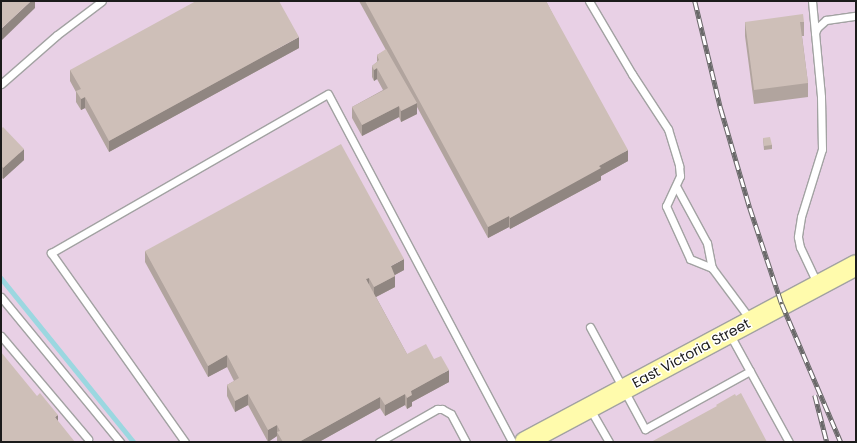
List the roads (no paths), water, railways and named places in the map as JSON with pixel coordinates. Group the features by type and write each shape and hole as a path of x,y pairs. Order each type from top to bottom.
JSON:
{"street":[{"name":"East Victoria Street","path":"525,441 856,265"}],"lane":[{"path":"1,84 57,35 102,1"},
{"path":"589,1 632,74 668,129 680,166 680,176 666,206 690,259 712,268"},
{"path":"812,1 821,97 822,149 801,217 798,237 800,247 818,285"},
{"path":"814,35 817,28 826,20 856,16"},
{"path":"185,442 51,253 328,94 525,441"},
{"path":"676,186 707,243 712,268 751,321"},
{"path":"1,297 120,442"},
{"path":"590,327 645,429 750,371"},
{"path":"729,333 789,442"},
{"path":"1,336 88,439"},
{"path":"589,408 609,442"},
{"path":"379,442 437,409 442,409 450,414 466,442"}],"waterway":[{"path":"1,278 134,442"}],"railway":[{"path":"695,1 721,109 750,208 782,304 841,442"},
{"path":"815,395 827,442"}]}
